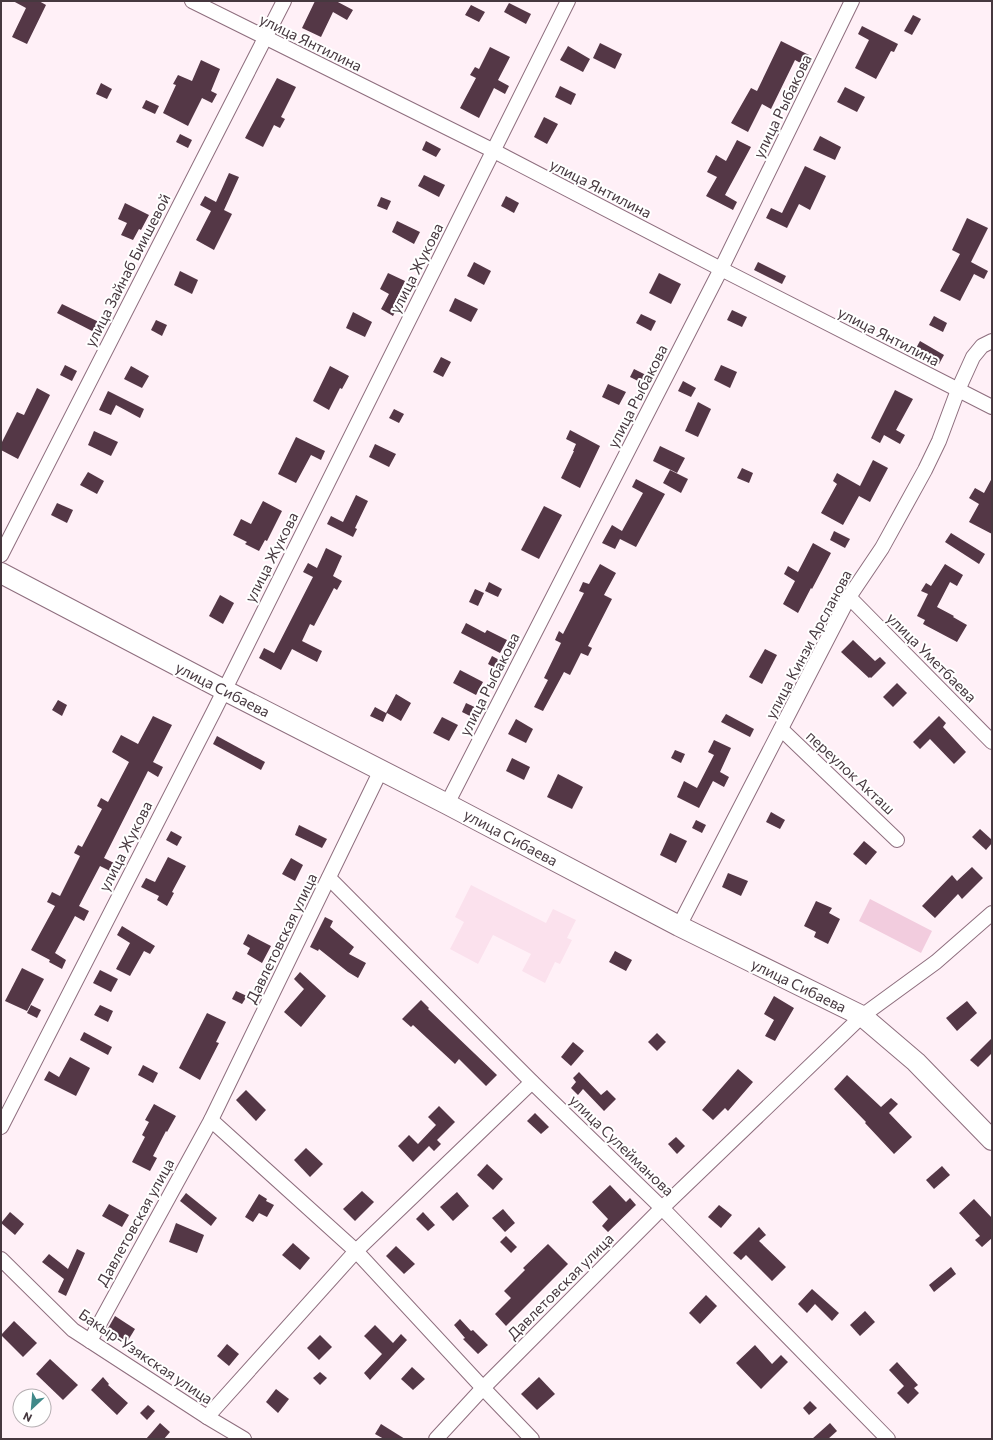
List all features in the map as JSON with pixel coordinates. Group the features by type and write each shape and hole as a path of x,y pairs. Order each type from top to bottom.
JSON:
{"main road":[{"name":"улица Сибаева","path":"1,574 447,804 679,926 862,1016 916,1062 992,1140"}],"street":[{"name":"улица Янтилина","path":"192,1 494,151 721,270 992,407"},
{"name":"улица Зайнаб Биишевой","path":"1,555 284,1"},
{"name":"улица Жукова","path":"1,1127 224,690 568,1"},
{"name":"улица Рыбакова","path":"447,804 721,270 852,1"},
{"name":"улица Кинзи Арсланова","path":"679,926 849,597 882,548 925,470 939,441 958,390 973,357 982,346 992,341"},
{"name":"улица Уметбаева","path":"849,597 992,742"},
{"name":"переулок Акташ","path":"781,729 897,840"},
{"name":"Давлетовская улица","path":"90,1341 211,1120 381,770"},
{"name":"улица Сулейманова","path":"329,878 532,1082 662,1208 888,1439"},
{"name":"Давлетовская улица","path":"436,1439 483,1388 662,1208 862,1016 936,962 992,913"},
{"path":"207,1417 356,1251 532,1082"},
{"path":"211,1120 356,1251 532,1439"},
{"name":"Бакыр-Узякская улица","path":"1,1259 73,1330 207,1417 244,1439"}],"shaded area":[{"path":"471,885 546,923 553,909 576,920 567,938 572,940 560,964 555,962 545,983 522,971 531,954 493,935 478,964 450,949 464,922 455,917"},
{"path":"870,899 932,931 921,953 859,921"}],"building":[{"path":"13,1 39,1 46,5 27,44 12,37 26,8"},
{"path":"315,1 336,1 353,10 347,20 333,12 321,37 302,28"},
{"path":"509,3 531,14 526,24 504,12"},
{"path":"471,5 485,12 479,22 465,15"},
{"path":"913,15 921,19 912,35 904,31"},
{"path":"862,26 898,44 894,52 891,51 876,79 855,68 869,40 858,34"},
{"path":"781,41 809,55 804,65 795,60 771,109 762,104 748,132 731,123 751,88 757,91"},
{"path":"600,43 622,54 615,69 593,58"},
{"path":"568,46 590,59 583,72 560,60"},
{"path":"490,47 510,57 498,80 509,86 505,94 494,88 479,118 460,108 476,78 470,75 475,67 479,69"},
{"path":"201,60 220,69 211,91 217,94 212,103 202,98 188,126 163,113 176,85 173,84 178,75 192,81"},
{"path":"277,78 296,87 281,117 285,119 280,128 274,125 263,147 245,138"},
{"path":"101,83 112,89 107,99 96,94"},
{"path":"560,86 576,94 571,105 555,97"},
{"path":"845,87 865,97 857,112 837,102"},
{"path":"146,100 159,106 155,114 142,108"},
{"path":"544,117 558,124 547,144 534,137"},
{"path":"180,134 192,140 188,148 176,142"},
{"path":"820,136 841,147 835,160 813,150"},
{"path":"737,140 751,147 725,195 737,202 733,210 706,196 717,177 707,172 716,155 726,161"},
{"path":"426,141 441,149 436,157 422,150"},
{"path":"805,166 826,176 810,210 799,204 787,228 766,218 771,208 782,213"},
{"path":"229,173 239,177 224,210 232,214 214,250 196,240 211,211 200,205 205,196 216,202"},
{"path":"424,175 445,185 439,197 418,186"},
{"path":"506,196 519,203 514,213 501,206"},
{"path":"381,197 391,201 387,210 377,206"},
{"path":"125,203 149,215 141,230 139,229 133,240 121,235 127,223 118,219"},
{"path":"967,218 988,228 971,262 988,271 984,279 974,274 960,301 940,291 960,254 952,250"},
{"path":"397,221 420,232 414,244 392,232"},
{"path":"474,262 491,271 484,285 467,276"},
{"path":"758,262 786,276 782,284 754,270"},
{"path":"180,271 198,280 192,294 174,285"},
{"path":"388,273 405,281 393,306 397,308 393,316 381,309 389,294 380,289"},
{"path":"659,273 681,284 671,304 649,293"},
{"path":"455,298 478,309 471,322 449,311"},
{"path":"62,304 101,323 96,333 57,313"},
{"path":"732,310 747,317 742,327 727,320"},
{"path":"353,312 372,322 365,337 346,328"},
{"path":"641,314 656,321 651,331 636,323"},
{"path":"934,316 947,323 943,332 929,325"},
{"path":"156,320 167,325 162,336 151,330"},
{"path":"920,341 944,355 939,364 915,350"},
{"path":"441,357 451,362 443,377 433,372"},
{"path":"65,365 77,371 72,381 60,375"},
{"path":"721,365 737,372 730,388 714,380"},
{"path":"131,366 149,376 142,388 124,379"},
{"path":"330,366 349,376 342,389 340,388 329,410 313,401"},
{"path":"634,369 648,376 644,384 630,377"},
{"path":"683,381 696,388 691,397 678,391"},
{"path":"608,384 626,392 619,405 602,397"},
{"path":"37,388 50,395 18,459 1,450 1,444 17,412 24,415"},
{"path":"895,390 913,399 896,430 905,435 900,444 884,435 880,443 871,438"},
{"path":"108,391 144,409 140,418 116,405 111,415 99,410"},
{"path":"698,402 711,409 698,437 685,431"},
{"path":"394,409 404,414 399,423 389,418"},
{"path":"570,430 600,446 580,488 561,478 576,444 566,439"},
{"path":"94,431 118,442 111,456 88,445"},
{"path":"296,437 325,451 321,460 311,455 296,483 278,474"},
{"path":"375,444 396,454 389,467 369,457"},
{"path":"660,446 685,458 677,473 653,461"},
{"path":"873,460 888,468 870,502 859,496 843,525 821,513 837,484 833,481 837,473 860,486"},
{"path":"742,468 753,473 749,483 737,478"},
{"path":"670,470 688,479 681,493 663,483"},
{"path":"88,472 104,481 97,494 80,485"},
{"path":"992,478 992,534 969,522 979,504 969,498 975,488 984,493"},
{"path":"636,479 665,494 636,547 620,539 615,549 602,543 612,525 622,531 643,493 632,487"},
{"path":"356,495 368,501 355,528 357,529 353,537 327,524 331,516 343,522"},
{"path":"263,501 282,511 267,541 265,540 259,551 245,544 247,542 233,535 241,519 251,524"},
{"path":"57,503 73,510 67,523 51,515"},
{"path":"544,506 562,515 539,559 521,550"},
{"path":"834,531 850,539 845,548 830,540"},
{"path":"951,533 985,554 979,564 945,542"},
{"path":"813,543 831,553 798,613 783,604 795,581 784,574 788,566 798,572"},
{"path":"326,548 342,556 333,576 342,581 337,590 334,588 314,626 310,624 302,641 322,651 317,662 292,649 281,670 259,658 264,648 274,653 313,577 303,572 308,563 317,568"},
{"path":"600,564 616,573 604,595 612,599 588,646 592,648 588,656 581,653 570,675 564,672 543,711 534,707 548,680 544,678 561,643 555,640 559,631 563,634 584,593 579,591 583,582 589,584"},
{"path":"945,564 963,575 957,586 950,582 937,607 967,625 957,642 923,624 925,620 917,616 928,594 921,591 926,583 931,586"},
{"path":"489,582 502,589 498,597 485,591"},
{"path":"475,589 484,593 478,606 469,602"},
{"path":"220,595 234,603 223,624 209,616"},
{"path":"466,623 485,633 487,630 507,640 500,653 461,633"},
{"path":"853,640 875,661 880,657 886,663 871,678 869,678 841,652"},
{"path":"765,649 777,655 762,684 749,677"},
{"path":"492,656 505,663 501,671 488,664"},
{"path":"460,670 483,682 476,695 453,683"},
{"path":"897,683 907,693 893,707 883,697"},
{"path":"396,694 411,703 401,721 387,713 383,722 370,716 375,707 386,713"},
{"path":"58,700 67,705 62,716 52,710"},
{"path":"466,703 481,710 476,719 462,712"},
{"path":"726,714 754,729 750,737 721,722"},
{"path":"153,716 172,725 153,762 163,767 158,777 148,771 104,858 114,863 110,871 100,866 79,906 89,911 84,921 75,916 55,953 66,960 62,969 49,962 50,960 31,950 55,906 47,902 52,892 60,896 80,856 74,853 78,845 82,847 102,809 97,806 101,798 108,802 129,762 112,752 121,735 138,744"},
{"path":"939,716 946,723 943,727 966,752 954,764 930,739 920,749 913,742"},
{"path":"442,717 458,725 449,741 433,733"},
{"path":"516,719 533,729 526,743 508,734"},
{"path":"217,736 265,762 261,770 213,744"},
{"path":"714,740 731,748 720,772 729,777 724,787 713,781 699,808 677,797 684,781 697,788 714,755 708,752"},
{"path":"675,750 685,754 681,763 671,758"},
{"path":"512,758 530,767 524,780 506,771"},
{"path":"558,774 583,787 572,809 547,797"},
{"path":"771,812 785,820 780,829 766,822"},
{"path":"696,820 706,825 702,833 692,828"},
{"path":"299,825 327,839 322,848 295,835"},
{"path":"980,829 992,840 992,843 986,850 972,837"},
{"path":"171,831 182,837 177,846 166,840"},
{"path":"670,833 687,841 676,863 660,855"},
{"path":"864,841 877,852 866,865 853,854"},
{"path":"168,857 186,866 172,892 174,893 167,906 157,900 159,896 141,887 146,878 155,882"},
{"path":"291,858 303,865 295,881 282,874"},
{"path":"972,867 983,878 962,899 958,894 935,918 922,906 952,875 957,881"},
{"path":"728,873 748,881 741,896 722,887"},
{"path":"816,901 832,908 829,913 840,919 828,944 814,937 816,932 804,926"},
{"path":"325,917 333,921 330,927 354,947 349,954 366,963 358,978 319,949 318,951 310,947"},
{"path":"122,926 155,946 150,954 144,951 130,976 116,969 130,943 117,935"},
{"path":"248,934 271,946 262,963 247,954 250,948 243,944"},
{"path":"615,951 632,960 626,971 609,962"},
{"path":"22,968 44,979 27,1011 5,1001"},
{"path":"100,970 118,979 111,992 93,983"},
{"path":"300,972 326,996 301,1027 284,1012 304,989 294,979"},
{"path":"236,991 247,996 242,1004 232,999"},
{"path":"774,996 794,1008 775,1041 765,1036 774,1020 764,1014"},
{"path":"421,1000 429,1008 428,1009 497,1075 486,1086 459,1059 455,1064 413,1025 411,1027 402,1019"},
{"path":"967,1001 977,1013 957,1031 946,1018"},
{"path":"31,1005 41,1010 37,1018 27,1013"},
{"path":"100,1005 113,1011 108,1022 94,1015"},
{"path":"207,1013 226,1022 216,1042 219,1043 200,1080 179,1068"},
{"path":"84,1032 112,1047 108,1055 80,1040"},
{"path":"657,1033 666,1042 657,1051 648,1042"},
{"path":"992,1038 992,1053 978,1067 970,1060"},
{"path":"573,1042 584,1051 571,1066 561,1057"},
{"path":"70,1057 90,1068 76,1096 44,1080 49,1071 59,1077"},
{"path":"143,1065 158,1073 153,1083 138,1075"},
{"path":"738,1069 753,1082 728,1111 725,1108 713,1120 702,1110"},
{"path":"579,1072 601,1095 607,1090 616,1099 604,1111 583,1089 578,1095 571,1088 576,1082 573,1078"},
{"path":"847,1075 881,1107 891,1098 898,1104 889,1113 912,1137 894,1154 834,1089"},
{"path":"246,1090 266,1110 256,1121 236,1100"},
{"path":"154,1104 176,1116 153,1156 157,1158 150,1171 132,1162 145,1137 142,1135 149,1122 145,1120"},
{"path":"439,1106 455,1122 437,1140 441,1144 434,1151 429,1146 413,1162 398,1146 409,1135 418,1144 436,1125 428,1117"},
{"path":"535,1113 549,1127 541,1134 527,1121"},
{"path":"676,1137 685,1146 677,1154 668,1144"},
{"path":"306,1148 323,1164 310,1177 294,1160"},
{"path":"487,1164 503,1179 493,1190 477,1175"},
{"path":"942,1166 950,1175 934,1189 926,1180"},
{"path":"610,1185 626,1202 630,1198 636,1205 608,1232 602,1226 608,1219 592,1202"},
{"path":"362,1191 374,1202 355,1221 343,1209"},
{"path":"457,1192 469,1206 453,1221 440,1207"},
{"path":"186,1193 217,1218 211,1226 180,1201"},
{"path":"259,1194 267,1199 266,1201 274,1205 267,1217 259,1213 253,1222 245,1217"},
{"path":"974,1199 992,1218 992,1238 982,1247 975,1240 980,1236 959,1213"},
{"path":"109,1204 129,1215 122,1227 102,1216"},
{"path":"719,1205 732,1215 721,1228 708,1217"},
{"path":"503,1209 515,1223 505,1232 492,1218"},
{"path":"10,1212 24,1224 15,1235 1,1223"},
{"path":"423,1212 435,1225 428,1231 416,1219"},
{"path":"176,1223 204,1235 197,1253 169,1242"},
{"path":"759,1227 766,1235 759,1241 786,1267 772,1281 746,1255 741,1260 733,1253"},
{"path":"506,1236 517,1247 511,1253 500,1242"},
{"path":"293,1243 310,1258 300,1270 282,1255"},
{"path":"548,1244 568,1264 506,1326 495,1314 511,1298 504,1291 525,1270 523,1268"},
{"path":"396,1246 415,1264 404,1274 386,1256"},
{"path":"77,1249 85,1253 66,1296 58,1292 64,1279 42,1262 49,1254 68,1269"},
{"path":"951,1267 956,1274 934,1292 929,1285"},
{"path":"812,1289 839,1313 832,1321 815,1304 807,1313 798,1304"},
{"path":"706,1295 717,1306 700,1324 689,1313"},
{"path":"865,1311 875,1322 860,1336 850,1325"},
{"path":"115,1316 135,1329 127,1342 107,1330"},
{"path":"460,1319 471,1331 473,1330 488,1345 478,1354 463,1339 465,1338 454,1325"},
{"path":"14,1321 37,1343 23,1357 1,1335"},
{"path":"375,1325 393,1343 401,1334 407,1340 370,1380 364,1373 382,1354 364,1336"},
{"path":"320,1335 332,1347 319,1360 307,1348"},
{"path":"227,1344 239,1354 229,1366 217,1356"},
{"path":"755,1345 772,1364 781,1355 788,1362 761,1389 736,1363"},
{"path":"50,1359 78,1385 63,1400 36,1374"},
{"path":"897,1362 918,1385 914,1388 919,1393 908,1404 897,1393 904,1386 889,1370"},
{"path":"412,1367 425,1379 413,1390 401,1379"},
{"path":"320,1372 327,1378 320,1385 313,1378"},
{"path":"103,1377 109,1384 108,1385 128,1403 117,1415 91,1390"},
{"path":"539,1377 555,1394 537,1410 521,1394"},
{"path":"276,1389 289,1399 278,1413 266,1402"},
{"path":"810,1401 817,1408 809,1415 803,1408"},
{"path":"148,1405 155,1411 147,1420 140,1413"},
{"path":"160,1423 170,1432 164,1439 146,1439"},
{"path":"830,1423 837,1431 828,1439 812,1439"},
{"path":"381,1424 405,1439 384,1439 375,1434"}]}
